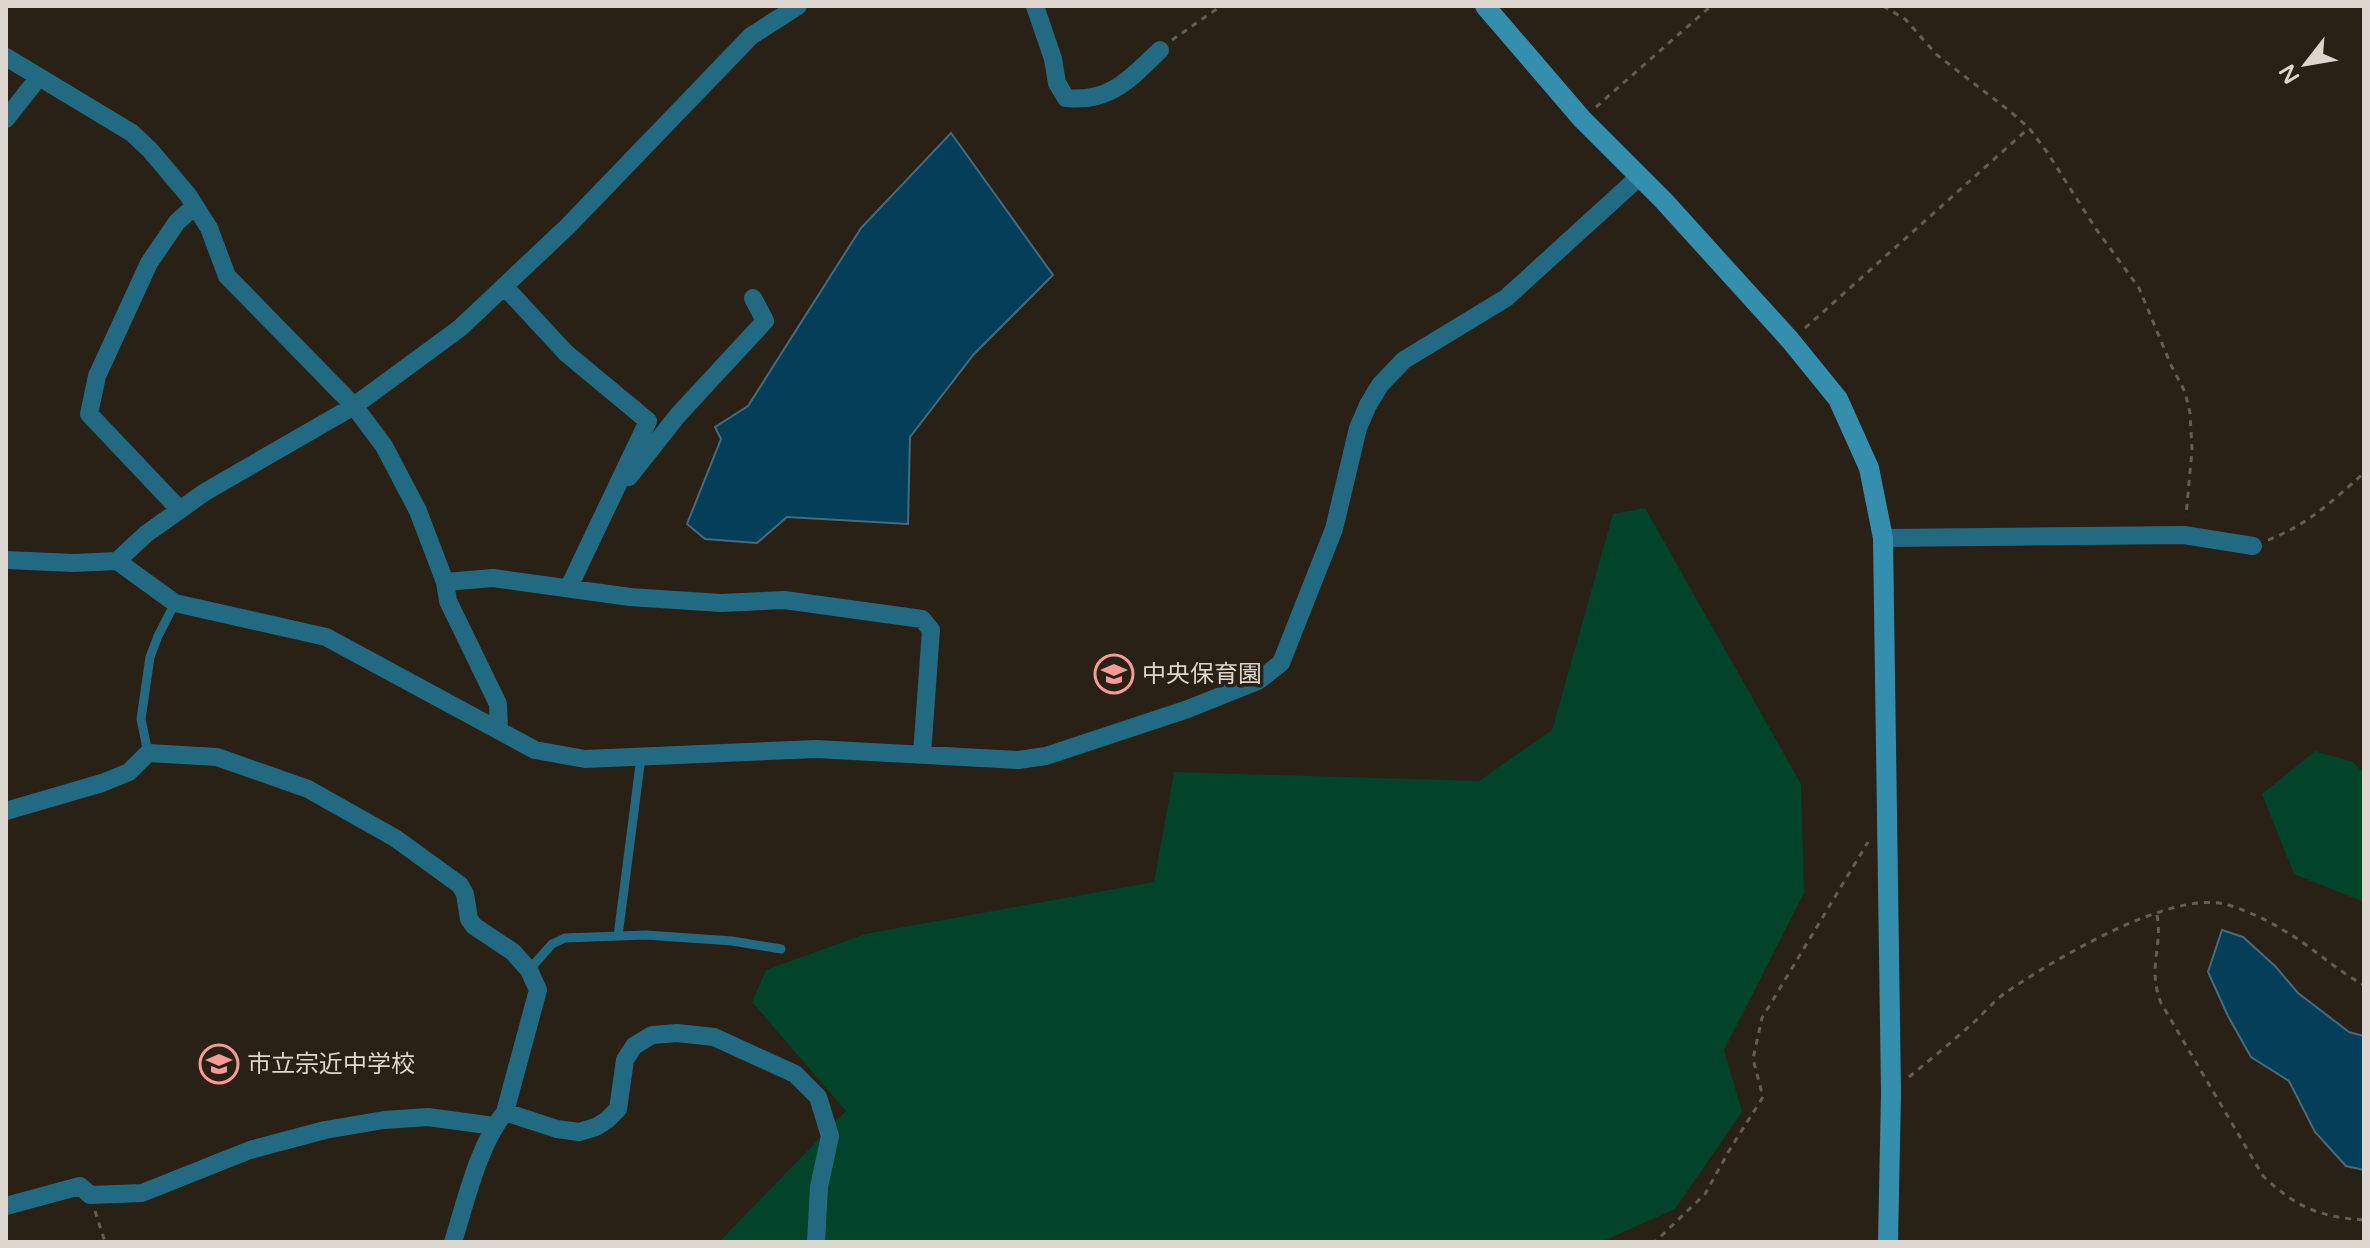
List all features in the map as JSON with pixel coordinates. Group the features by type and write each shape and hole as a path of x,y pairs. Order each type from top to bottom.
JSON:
{"street":[{"path":"117,561 146,534 205,492 354,406 460,328 568,226 751,36 798,6"},
{"path":"1035,6 1053,59 1057,83 1066,98 1098,97 1125,83 1160,50"},
{"path":"1485,6 1582,119 1790,340 1838,399 1869,468 1883,538 1891,1093 1888,1242"},
{"path":"6,57 132,133 160,161 188,195 209,228 227,276 354,406 384,446 418,511 445,582 448,601 498,704 499,731"},
{"path":"6,119 39,77"},
{"path":"6,560 117,561 175,603 326,637 535,750 585,759 816,749 1018,760 1046,756 1188,709 1258,681 1281,663 1334,529 1358,428 1380,385 1404,360 1506,298 1639,177"},
{"path":"180,510 89,414 97,376 149,263 177,222 195,206"},
{"path":"504,286 566,353 648,421 569,587"},
{"path":"613,494 678,415 765,321 753,298"},
{"path":"1883,538 2184,535 2253,546"},
{"path":"445,582 493,578 630,597 721,603 784,600 922,619 931,630 922,754"},
{"path":"6,811 129,772 148,753 217,757 308,789 395,838 460,885 465,894 469,919 474,926 513,952 529,970 538,990 499,1119 471,1183 453,1242"},
{"path":"6,1206 80,1186 90,1195 142,1193 250,1150 325,1130 384,1120 428,1117 499,1119 579,1132 596,1127 618,1109 625,1060 634,1046 652,1035 677,1033 714,1037 795,1074 818,1097 830,1136 819,1187 816,1242"}],"lane":[{"path":"148,753 141,719 150,657 175,603"},
{"path":"618,936 641,756"},
{"path":"529,970 552,944 565,938 646,935 718,940 781,949"}],"path":[{"path":"1160,50 1221,6"},
{"path":"1582,119 1711,6"},
{"path":"1883,6 1905,19 1937,55 2029,128 2139,288 2185,392 2190,413 2192,450 2184,535"},
{"path":"1790,340 2029,128"},
{"path":"2253,546 2293,530 2316,516 2364,473"},
{"path":"1651,1242 1656,1241 1705,1194 1763,1097 1753,1059 1762,1018 1887,812"},
{"path":"1891,1093 2003,994 2123,926 2177,906 2224,904 2253,914 2285,931 2364,985"},
{"path":"2156,914 2154,975 2161,1003 2263,1176 2281,1193 2307,1209 2336,1218 2364,1220"},
{"path":"90,1195 105,1242"}],"green space":[{"path":"1645,508 1801,784 1804,893 1724,1050 1742,1112 1675,1209 1601,1242 719,1242 846,1111 752,1002 766,970 865,934 1154,882 1174,772 1479,781 1552,730 1613,514"},
{"path":"2315,751 2353,762 2364,774 2364,902 2294,874 2262,794"}],"water":[{"path":"951,133 1053,275 974,354 910,437 908,524 787,517 757,543 705,539 687,524 721,439 715,427 748,406 861,228"},
{"path":"2222,930 2243,937 2276,967 2298,993 2349,1032 2364,1036 2364,1170 2346,1166 2315,1132 2289,1081 2251,1057 2208,972"}],"place":[{"name":"中央保育園","path":"1114,674"},
{"name":"市立宗近中学校","path":"219,1064"}]}
